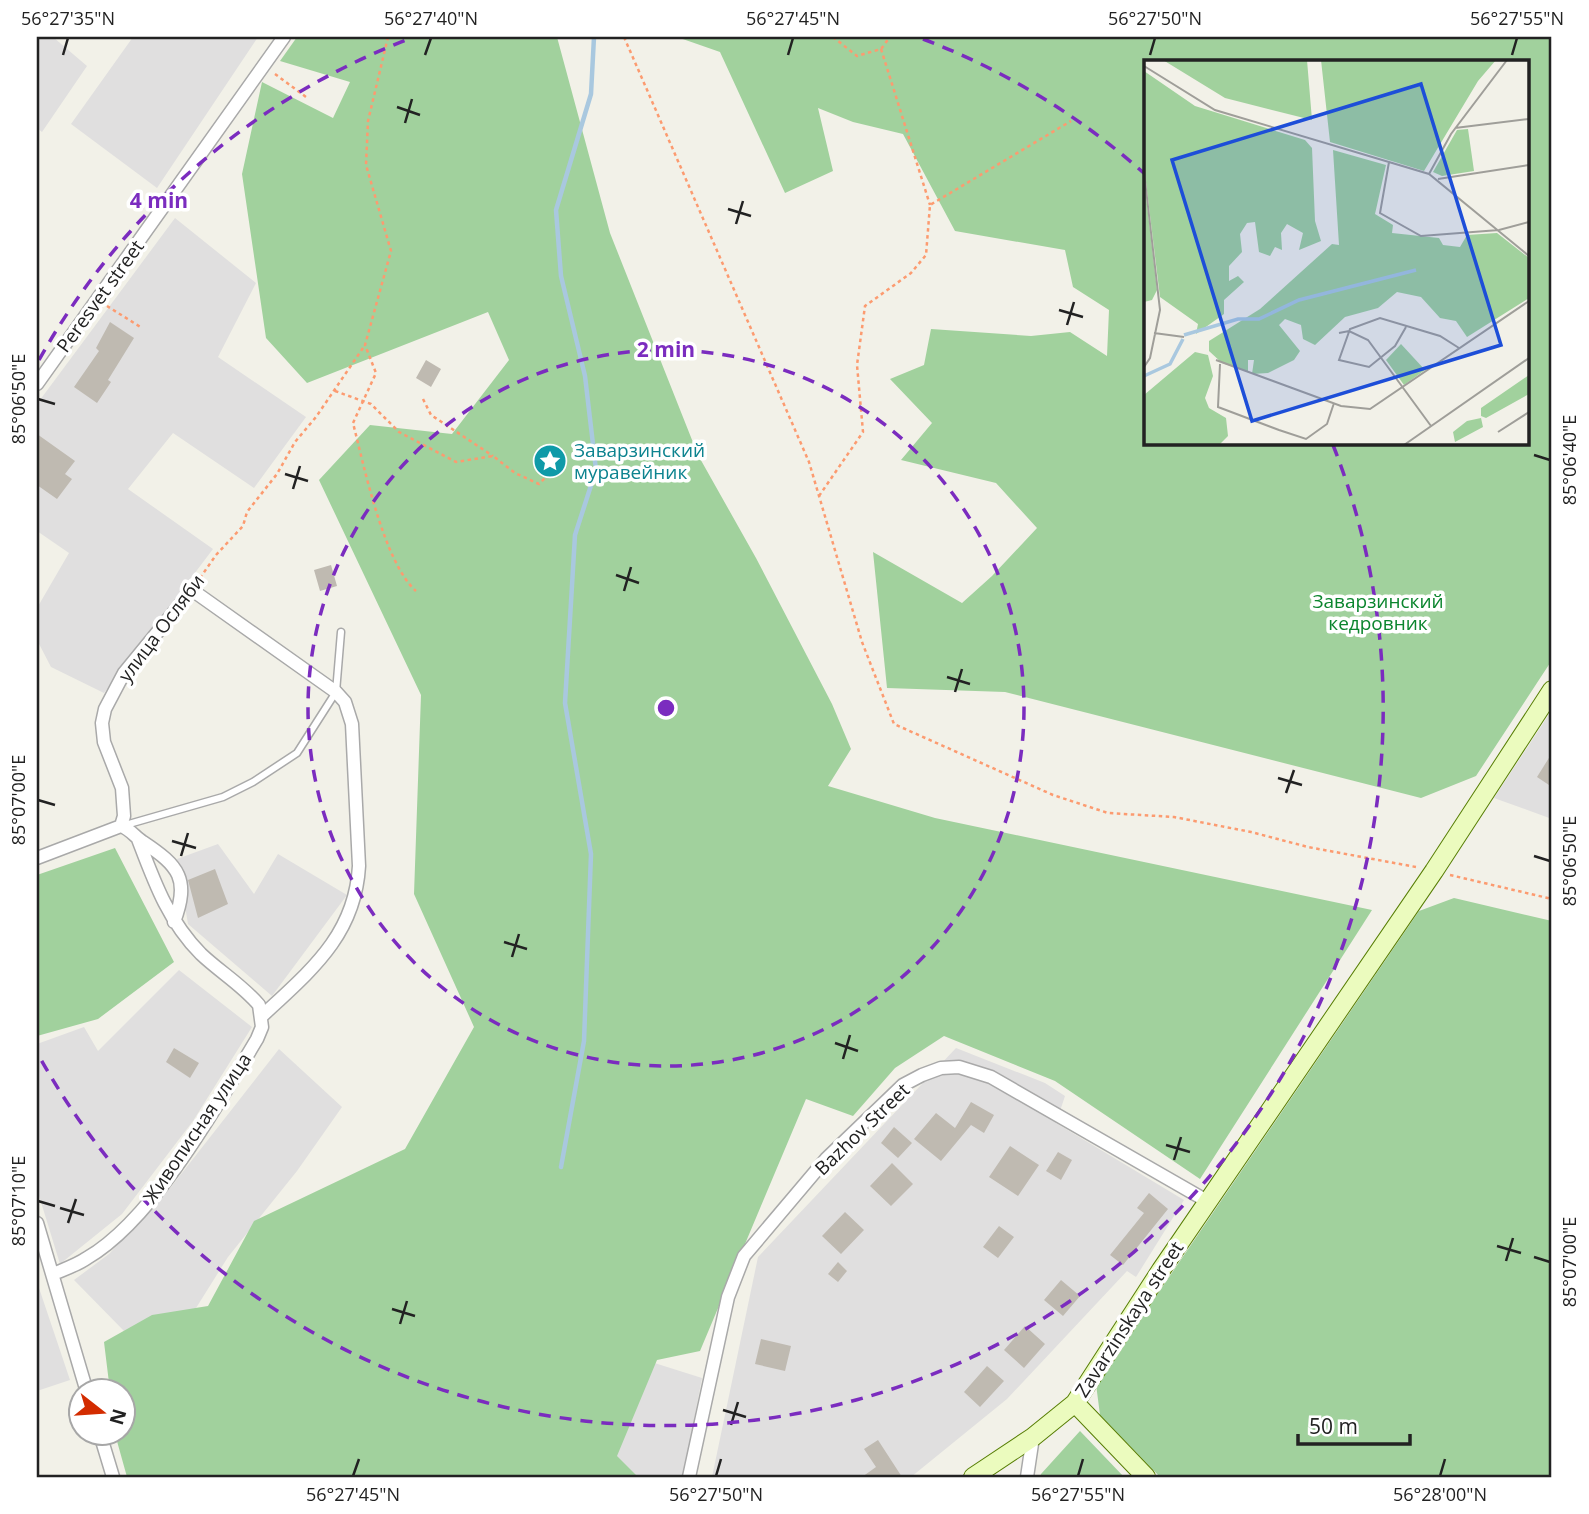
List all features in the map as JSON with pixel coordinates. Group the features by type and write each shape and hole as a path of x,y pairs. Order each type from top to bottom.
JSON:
{"street":[{"name":"Peresvet street","path":"37,384 284,37"},
{"name":"Живописная улица","path":"53,1274 88,1258 108,1244 178,1165 257,1039 262,1027 262,1016 320,961 348,918 358,888 352,724 345,702 336,692 192,590"},
{"name":"улица Осляби","path":"121,826 124,816 122,788 104,742 105,709 124,673 192,590"},
{"name":"Zavarzinskaya street","path":"973,1477 1033,1437 1075,1403 1207,1201 1434,871 1552,690"},
{"path":"37,858 121,826 127,828 138,839 160,853 179,873 182,895 174,922"},
{"path":"138,839 174,922 201,954 251,996 259,1005 262,1016"},
{"name":"Bazhov Street","path":"689,1477 728,1297 744,1256 826,1159 903,1085 941,1068 959,1067 991,1077 1207,1201"},
{"path":"37,1223 84,1378"},
{"path":"1075,1403 1146,1477"},
{"path":"1027,1477 1033,1437"},
{"path":"104,1448 113,1477"}],"lane":[{"path":"121,826 223,797 278,767 297,753 336,692 341,632"}],"path":[{"path":"388,37 368,121 366,165 391,251 365,345 376,373 353,423 383,531 406,583 416,591"},
{"path":"624,37 809,462 862,642 894,724 1053,795 1108,813 1174,817 1251,832 1308,847 1434,871 1552,899"},
{"path":"832,37 857,56 881,49 890,37"},
{"path":"819,496 863,432 858,365 865,306 911,273 926,255 930,205 881,49"},
{"path":"264,66 306,97"},
{"path":"930,205 1071,121"},
{"path":"97,300 142,328"},
{"name":"улица Осляби","path":"192,590 216,555 243,526 247,512 277,474 295,442 365,345"},
{"path":"334,390 371,404 399,432 456,462 493,456"},
{"path":"423,399 431,415 515,473 538,484 554,469"}],"shaded area":[{"path":"37,37 53,37 87,66 42,132 37,128"},
{"path":"133,37 258,37 157,188 71,124"},
{"path":"175,218 256,283 218,357 306,417 254,488 173,433 128,489 213,549 104,693 51,667 37,640 37,608 69,553 37,531 37,404"},
{"path":"1552,710 1552,819 1494,798"},
{"path":"218,844 254,894 278,854 347,895 272,996 188,924 177,859"},
{"path":"179,970 252,1027 193,1121 122,1214 60,1264 37,1189 37,1044 84,1027 98,1051"},
{"path":"956,1048 1045,1083 1065,1096 1056,1123 1184,1200 1136,1277 1127,1271 1007,1399 911,1477 712,1477 758,1257"},
{"path":"279,1049 342,1107 297,1171 228,1257 191,1316 124,1331 74,1280 109,1254 171,1187"},
{"path":"39,1288 69,1378 37,1391"},
{"path":"645,1360 702,1378 683,1477 632,1477 599,1459"}],"green space":[{"path":"297,37 557,37 610,233 698,455 756,558 832,704 851,749 828,786 935,818 1372,910 1200,1179 1055,1081 944,1036 895,1068 853,1116 806,1099 700,1351 657,1360 617,1456 638,1477 127,1477 119,1448 136,1448 136,1378 108,1378 104,1342 152,1315 208,1306 254,1221 405,1149 474,1027 414,894 421,695 319,480 370,425 452,434 509,360 488,312 307,383 266,338 242,174 262,82 333,118 350,82 280,61"},
{"name":"Заварзинский кедровник","path":"677,37 1552,37 1552,660 1476,776 1421,798 1005,692 887,688 873,552 962,603 992,576 1037,528 996,483 901,460 932,423 890,379 924,365 931,329 1031,336 1070,332 1107,356 1109,310 1073,287 1065,250 955,231 903,134 853,122 818,108 833,171 785,193 720,52"},
{"path":"115,848 174,962 98,1019 37,1036 37,875"},
{"path":"1454,898 1552,921 1552,1477 1160,1477 1100,1415 1096,1384 1419,911"},
{"path":"1080,1431 1124,1477 1040,1477"}],"building":[{"path":"110,322 134,338 97,403 74,387 99,351 96,348"},
{"path":"426,360 441,369 431,387 416,378"},
{"path":"37,434 75,461 65,474 72,479 57,499 37,485"},
{"path":"331,565 337,586 320,591 314,570"},
{"path":"1552,753 1552,787 1537,777"},
{"path":"215,869 228,904 198,918 188,880"},
{"path":"174,1048 199,1063 190,1078 166,1062"},
{"path":"971,1102 994,1115 984,1133 971,1125 941,1161 914,1139 936,1113 955,1128"},
{"path":"894,1127 912,1143 898,1158 881,1143"},
{"path":"1010,1146 1039,1165 1018,1196 989,1177"},
{"path":"1058,1152 1072,1160 1061,1180 1046,1171"},
{"path":"892,1163 913,1184 891,1206 870,1186"},
{"path":"1149,1193 1168,1209 1123,1265 1110,1255 1144,1213 1137,1208"},
{"path":"845,1212 864,1230 841,1254 822,1236"},
{"path":"999,1226 1014,1237 998,1258 983,1247"},
{"path":"838,1262 847,1271 838,1282 828,1274"},
{"path":"1061,1280 1080,1296 1063,1316 1044,1300"},
{"path":"1025,1326 1045,1344 1024,1368 1004,1350"},
{"path":"761,1339 791,1346 785,1371 755,1364"},
{"path":"987,1366 1004,1381 980,1407 964,1392"},
{"path":"878,1440 902,1477 862,1477 876,1467 864,1449"}],"waterway":[{"path":"561,1167 584,1041 591,854 565,703 575,535 596,470 585,376 561,276 556,210 591,94 594,37"}],"place":[{"name":"Заварзинский муравейник","path":"550,461"}]}
